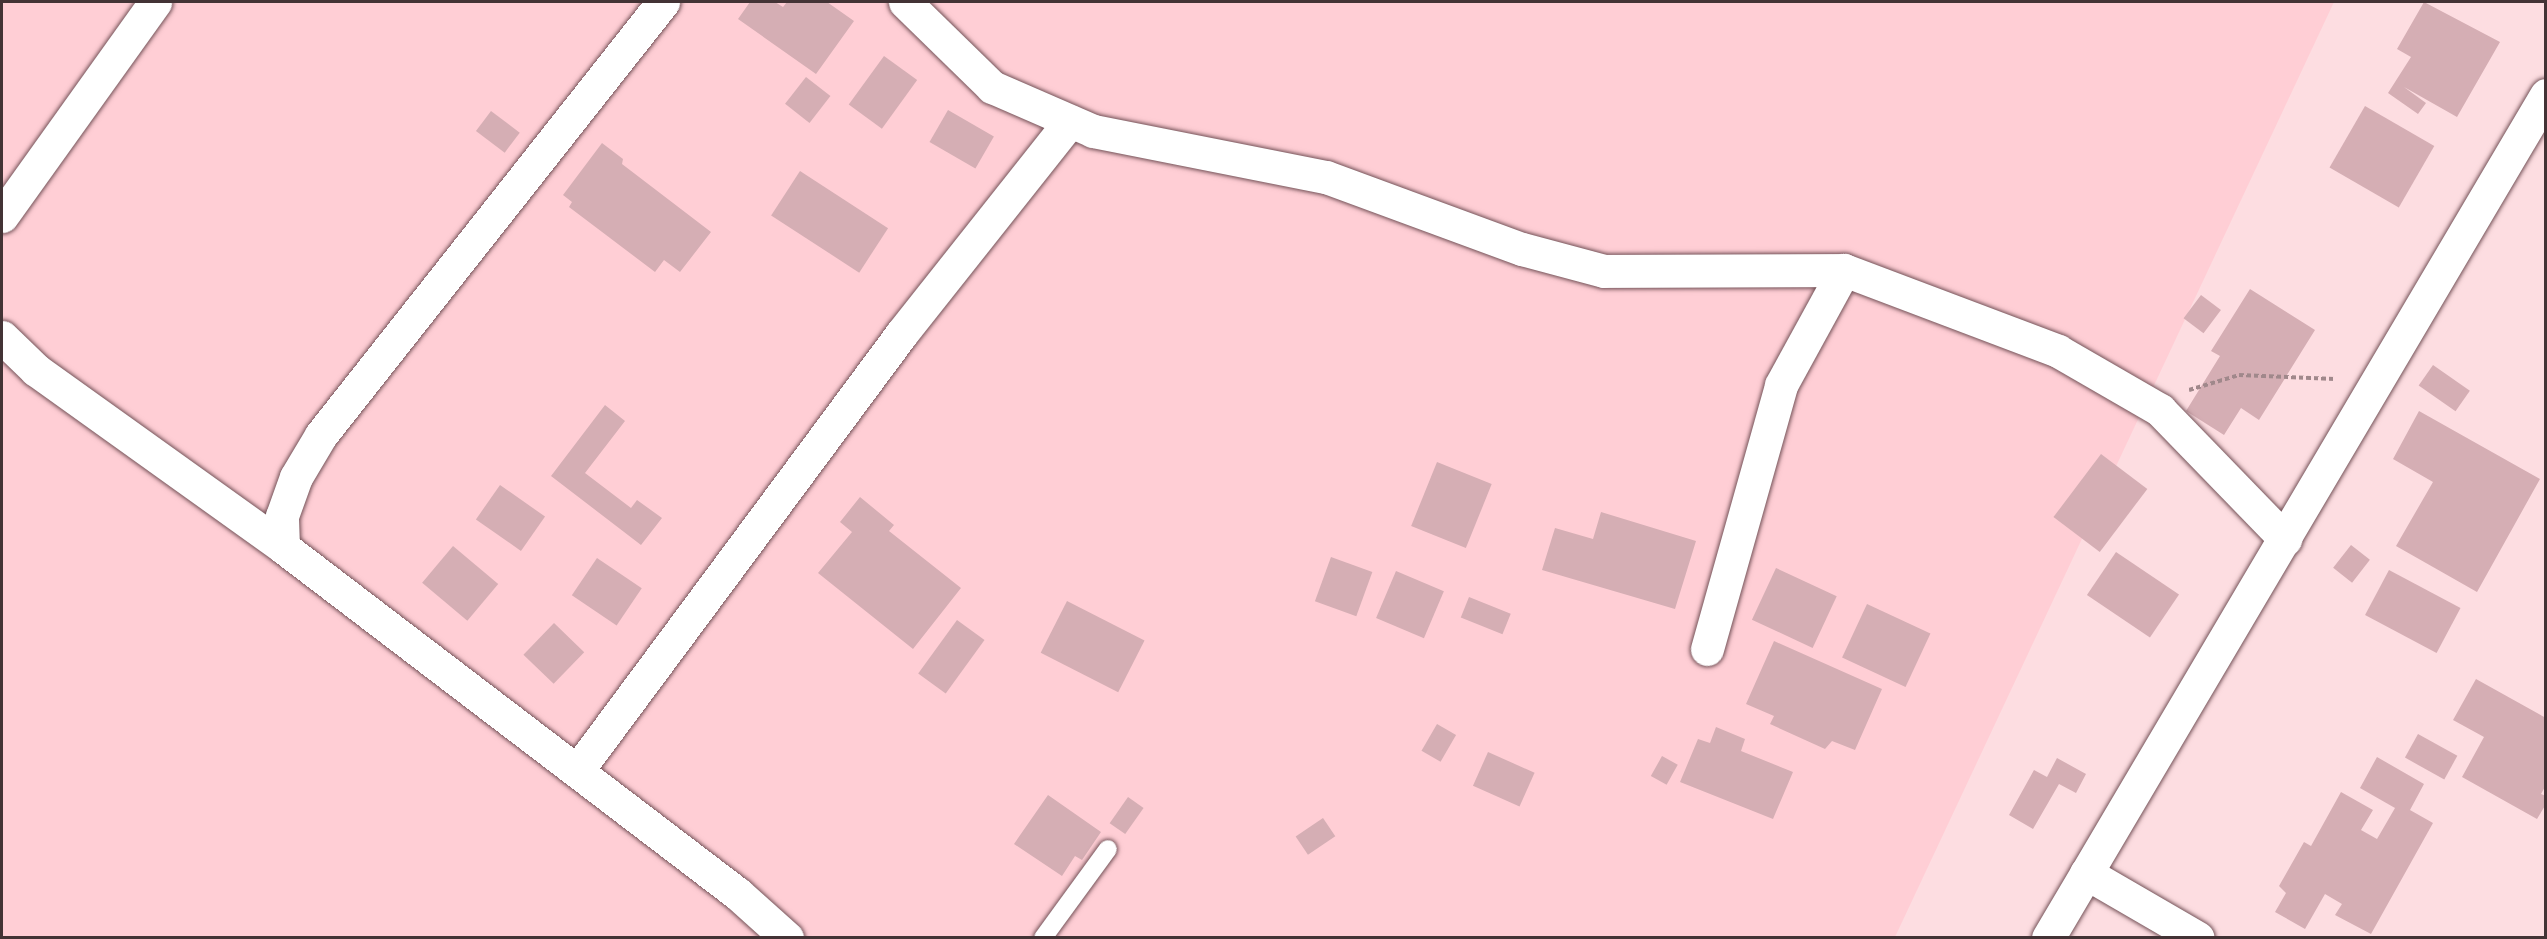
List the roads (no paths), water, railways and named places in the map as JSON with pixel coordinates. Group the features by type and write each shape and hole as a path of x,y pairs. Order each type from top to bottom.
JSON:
{"street":[{"path":"2,216 155,2"},
{"path":"283,547 282,516 296,477 321,435 663,2"},
{"path":"905,2 992,87 1093,131 1326,177 1522,249 1604,271 1844,270 2058,351 2160,410 2285,539"},
{"path":"2048,938 2373,390 2541,115"},
{"path":"577,771 894,343 1070,121"},
{"path":"1707,649 1781,385 1844,270"},
{"path":"2,337 36,370 283,547 738,894 787,938"},
{"path":"2086,873 2198,938"}],"lane":[{"path":"1043,938 1108,849"}]}
